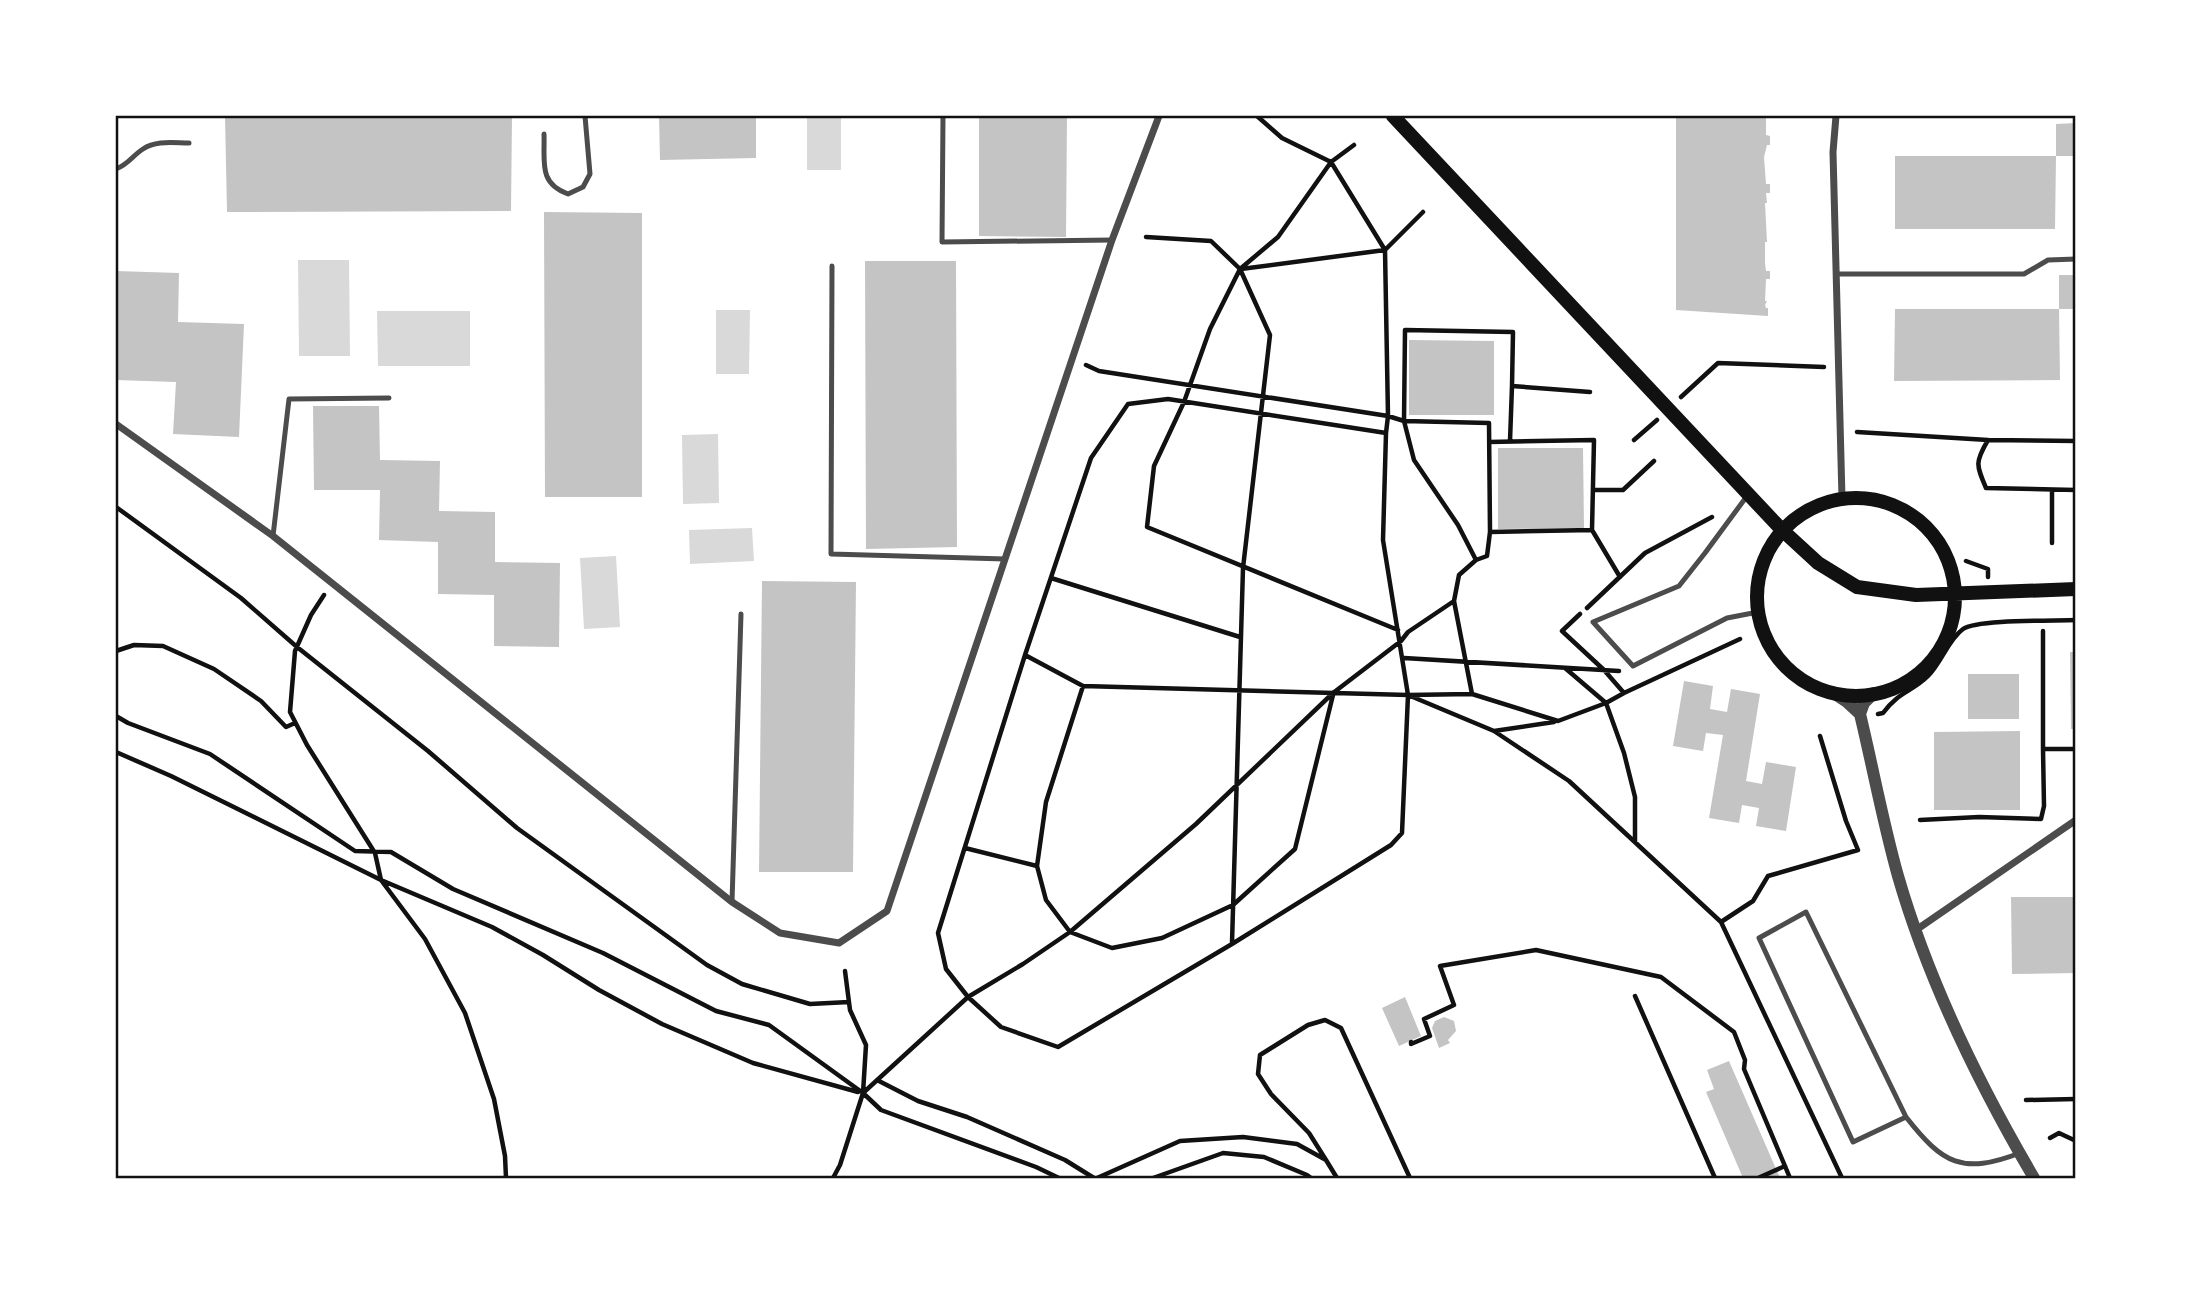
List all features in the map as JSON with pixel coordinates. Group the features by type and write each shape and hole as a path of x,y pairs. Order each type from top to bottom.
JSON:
{"main road":[{"path":"1393,116 1782,530 1818,563 1857,587 1916,595 2076,589"},
{"path":"1842,498 1866,498 1899,507 1918,519 1934,535 1951,565 1956,592 1954,615 1947,637 1936,656 1921,672 1886,691 1848,695 1832,692 1800,678 1782,663 1767,639 1758,612 1760,571 1769,549 1782,530 1809,509 1842,498"}],"street":[{"path":"116,424 273,536 732,902 780,933 839,943 887,911 1112,240 1159,116"},
{"path":"1836,116 1833,152 1842,498"},
{"path":"1832,692 1860,714"},
{"path":"1874,693 1864,703 1860,714 1898,876 1937,987 2034,1178"},
{"path":"1916,930 2076,820"}],"lane":[{"path":"544,134 545,175 554,189 568,194 583,187 590,174 586,116"},
{"path":"943,116 942,242 1112,240"},
{"path":"116,169 129,164 142,149 153,144 189,143"},
{"path":"1836,274 2024,274 2048,260 2076,259"},
{"path":"832,266 831,554 1005,559"},
{"path":"273,536 289,399 389,398"},
{"path":"1748,494 1679,586 1593,622 1633,666 1727,618 1758,612"},
{"path":"732,902 741,614"},
{"path":"1906,1117 1853,1142 1759,938 1806,912 1906,1117 1924,1140 1944,1157 1969,1166 1996,1162 2020,1153"}],"path":[{"path":"1257,116 1282,138 1331,162 1385,250 1388,416 1385,433 1384,540 1408,695 1402,833 1391,845 1232,944 1058,1047 1001,1027 968,997 946,969 938,933 1025,655 1091,458 1128,404 1168,399 1385,433"},
{"path":"1354,145 1331,162 1278,237 1240,269 1210,329 1184,402 1154,466 1147,527 1399,631"},
{"path":"1240,269 1385,250 1423,212"},
{"path":"1146,237 1211,240 1240,269 1270,335 1243,568 1232,944"},
{"path":"1476,560 1458,525 1414,460 1404,421 1405,330 1513,332 1510,442"},
{"path":"1634,440 1718,363 1838,367"},
{"path":"1099,371 1388,416 1404,421 1489,423 1490,532 1487,556 1476,560 1459,575 1454,601 1472,694"},
{"path":"1512,386 1590,392"},
{"path":"1857,432 1988,440 2076,441"},
{"path":"1488,442 1594,439 1592,530 1620,577"},
{"path":"1988,440 1978,457 1980,474 1986,488 2076,490"},
{"path":"1594,490 1623,490 1654,461"},
{"path":"2052,489 2052,543"},
{"path":"116,507 241,598 297,647 428,751 517,828 708,965 742,984 810,1004 849,1002"},
{"path":"1624,693 1604,670 1562,631 1645,553 1716,515"},
{"path":"1490,532 1592,530"},
{"path":"1966,561 1988,569"},
{"path":"1051,578 1240,637"},
{"path":"332,582 311,615 297,647 290,712 375,853 381,880 425,939 466,1013 494,1099 505,1156 506,1178"},
{"path":"863,1093 968,997 1070,932 1196,824 1333,693 1401,641 1408,632 1454,601"},
{"path":"1883,713 1893,699 1926,677 1966,626 2076,620"},
{"path":"1920,820 1979,817 2041,819 2044,806 2043,631"},
{"path":"1494,731 1558,721 1606,703 1740,639"},
{"path":"116,651 134,645 163,646 214,669 261,701 286,727 295,723"},
{"path":"1025,655 1083,686 1408,695 1472,694 1558,721"},
{"path":"1404,658 1622,671 1633,666"},
{"path":"1564,667 1606,703 1624,753 1635,797 1635,843"},
{"path":"1083,686 1046,802 1037,866 1046,900 1070,932 1112,948 1162,938 1233,905 1295,849 1333,693"},
{"path":"1408,695 1494,731 1569,781 1721,922 1842,1178"},
{"path":"116,716 210,754 355,851 391,852 453,889 603,953 716,1010 769,1025 863,1093 881,1110 1059,1178"},
{"path":"1721,922 1753,901 1768,876 1858,850 1846,821 1820,736"},
{"path":"2043,750 2076,749"},
{"path":"116,752 171,776 381,880 492,927 662,1024 753,1063 863,1093"},
{"path":"965,848 1037,866"},
{"path":"1410,1042 1411,1044 1430,1037 1424,1019 1454,1005 1440,966 1536,950 1661,977 1734,1032 1745,1060 1744,1069 1790,1178"},
{"path":"833,1178 840,1165 863,1093 866,1045 850,1010 845,971"},
{"path":"1635,996 1715,1178"},
{"path":"1337,1178 1309,1133 1271,1094 1258,1074 1260,1055 1308,1026 1325,1020 1341,1028 1410,1178"},
{"path":"877,1080 918,1101 967,1117 1065,1160 1099,1178 1180,1140 1243,1137 1297,1144 1326,1160"},
{"path":"2026,1100 2076,1099"},
{"path":"2050,1138 2059,1133 2076,1141"},
{"path":"1153,1178 1223,1153 1264,1157 1311,1178"},
{"path":"1758,1178 1785,1166"}],"shaded area":[{"path":"807,116 841,116 841,170 807,170"},
{"path":"298,260 349,260 350,356 299,356"},
{"path":"716,310 750,310 749,374 716,374"},
{"path":"377,311 470,311 470,366 378,366"},
{"path":"718,434 719,503 683,504 682,435"},
{"path":"752,528 754,561 690,564 689,530"},
{"path":"616,556 620,627 584,629 580,558"}],"building":[{"path":"225,116 512,116 511,211 227,212"},
{"path":"659,116 756,116 756,158 660,160"},
{"path":"979,116 1067,116 1066,237 979,236"},
{"path":"1676,116 1766,118 1766,135 1770,136 1770,145 1767,145 1764,157 1766,184 1770,184 1770,193 1766,193 1765,203 1765,263 1766,271 1770,271 1770,279 1766,279 1765,301 1768,316 1676,310"},
{"path":"2076,123 2076,156 2056,156 2056,124"},
{"path":"1895,156 2056,156 2055,229 1895,229"},
{"path":"544,212 642,213 642,497 545,497"},
{"path":"865,261 956,261 957,547 866,549"},
{"path":"116,271 179,273 178,322 244,324 239,437 173,434 176,382 116,380"},
{"path":"2059,275 2076,275 2076,309 2059,309"},
{"path":"1895,309 2059,309 2060,380 1894,381"},
{"path":"1409,340 1494,341 1494,415 1409,415"},
{"path":"313,406 379,406 380,460 440,461 439,511 495,512 495,562 560,563 559,647 494,646 494,595 438,594 438,542 379,540 380,490 314,490"},
{"path":"1498,448 1583,448 1584,528 1498,529"},
{"path":"762,581 856,582 853,872 759,872"},
{"path":"2070,652 2076,652 2076,729 2071,729"},
{"path":"1968,674 2019,674 2019,719 1968,719"},
{"path":"1684,681 1713,686 1710,709 1727,712 1731,689 1760,694 1746,781 1762,784 1766,762 1796,767 1786,831 1756,826 1759,808 1742,805 1739,823 1709,818 1723,735 1706,733 1703,751 1673,746"},
{"path":"2020,731 2020,810 1934,810 1934,732"},
{"path":"2011,897 2076,897 2076,973 2012,974"},
{"path":"1405,997 1421,1036 1399,1046 1382,1008"},
{"path":"1444,1017 1454,1021 1456,1031 1448,1040 1450,1043 1439,1048 1432,1028 1435,1021"},
{"path":"1729,1061 1780,1178 1743,1178 1706,1092 1714,1089 1707,1070"}]}
